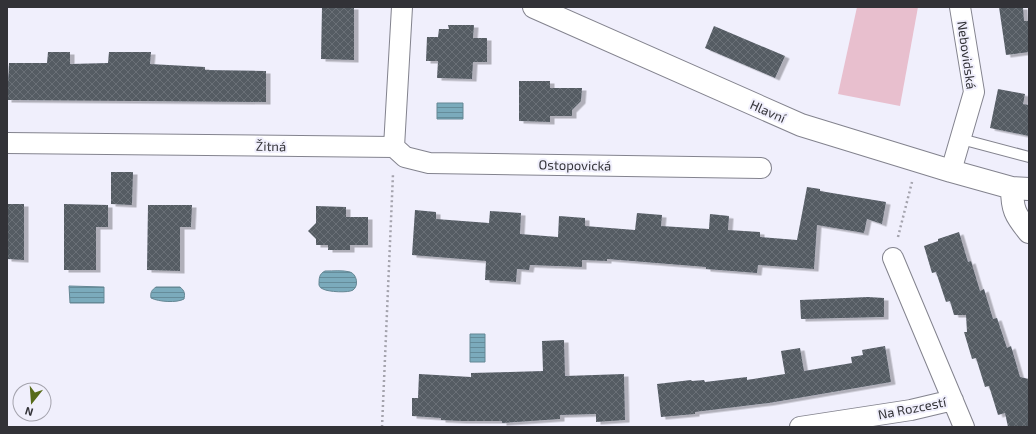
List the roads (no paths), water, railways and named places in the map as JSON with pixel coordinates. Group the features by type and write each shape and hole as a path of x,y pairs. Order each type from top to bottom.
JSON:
{"street":[{"path":"394,147 402,7"},
{"name":"Hlavní","path":"534,7 801,125 917,162 1021,188"},
{"name":"Nebovidská","path":"951,171 974,92 960,7"},
{"name":"Žitná","path":"7,144 394,147"},
{"name":"Ostopovická","path":"394,147 405,157 429,163 761,168"},
{"path":"1021,188 1012,203 1019,220 1029,232"},
{"name":"Na Rozcestí","path":"893,258 964,427"},
{"name":"Na Rozcestí","path":"800,427 911,410 953,400"}],"lane":[{"path":"961,139 1029,157"}],"water":[{"path":"437,103 463,103 463,119 437,119"},
{"path":"325,271 344,271 352,273 356,278 357,283 355,288 351,291 343,292 329,291 321,288 319,285 319,278"},
{"path":"69,286 104,287 104,303 70,303"},
{"path":"156,287 180,287 184,293 184,299 168,302 151,298 152,291"},
{"path":"470,334 485,334 485,362 470,362"}]}
